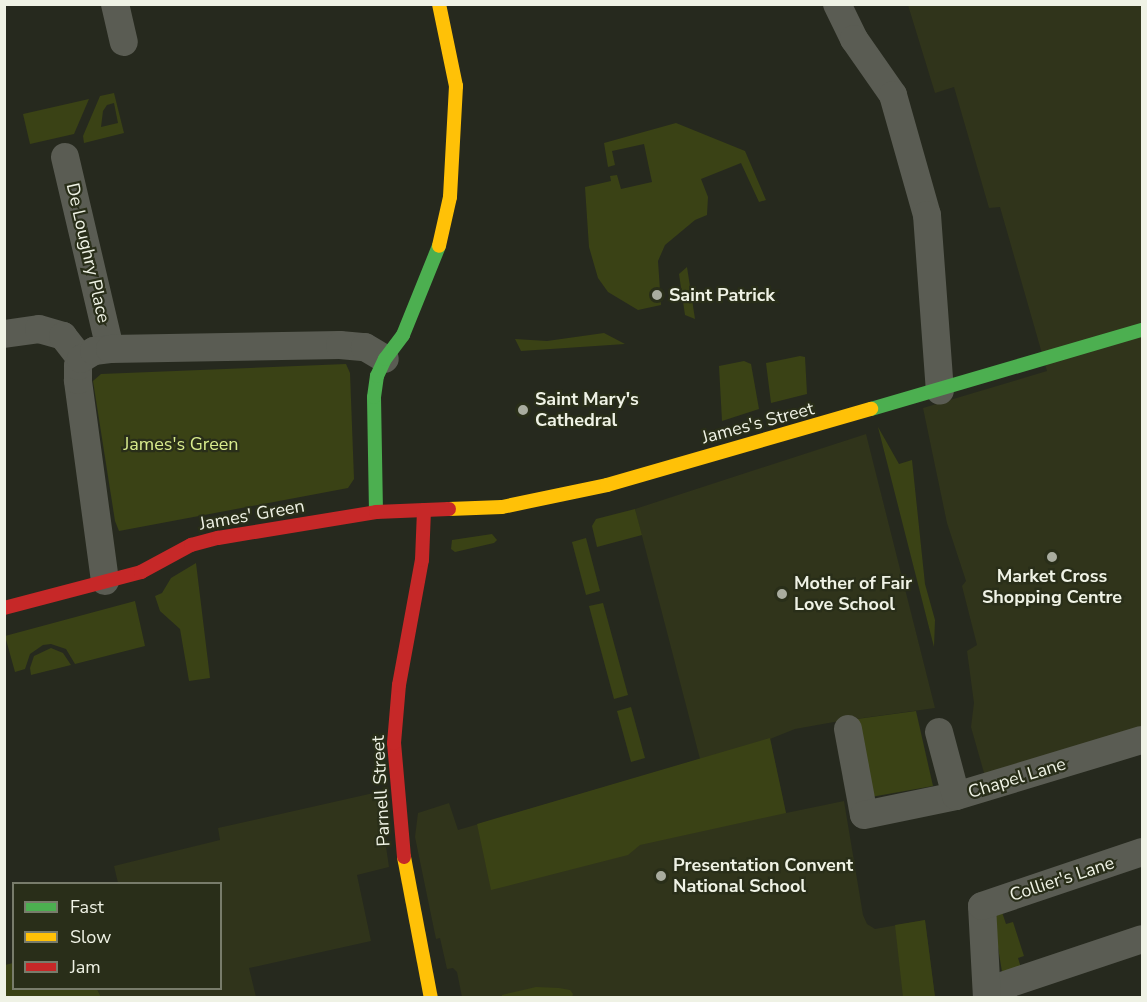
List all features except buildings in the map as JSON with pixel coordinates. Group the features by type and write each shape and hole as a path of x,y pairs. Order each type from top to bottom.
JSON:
{"street":[{"path":"116,4 124,42"},
{"path":"376,512 374,397 377,376 385,359 403,335 437,257 450,197 456,86 439,4"},
{"path":"837,4 854,39 893,95 927,215 940,391"},
{"name":"De Loughry Place","path":"65,157 110,349"},
{"path":"4,334 39,329 63,336 81,359"},
{"name":"James's Street","path":"376,512 502,507 607,485 940,391 1143,330"},
{"path":"105,580 78,380 78,366 81,359 94,351 110,349 339,345 365,347 385,359"},
{"name":"Parnell Street","path":"424,510 422,560 399,685 394,743 405,870 430,998"},
{"name":"James' Green","path":"4,608 141,572 200,542 376,512"},
{"path":"848,729 864,815 956,796"},
{"name":"Chapel Lane","path":"939,732 956,796 1143,740"},
{"name":"Collier's Lane","path":"987,994 982,906 1143,852"},
{"path":"987,994 1143,939"}],"shaded area":[{"path":"908,5 1142,5 1142,734 986,780 971,727 974,703 967,651 977,645 962,586 966,581 947,523 923,408 1047,371 1000,207 989,208 954,87 935,93"},
{"path":"866,434 935,708 795,729 770,739 786,813 844,801 863,915 867,924 875,929 925,920 935,997 462,997 457,972 453,968 447,969 440,938 436,939 415,837 418,813 449,803 458,830 700,759 635,509"},
{"path":"378,792 389,867 357,875 371,941 249,968 256,997 101,997 98,990 222,990 222,882 118,882 114,866 220,840 218,828"}],"green space":[{"path":"114,93 124,133 84,143 83,136 100,96","holes":["114,103 118,123 101,127 103,111 107,105"]},
{"path":"89,99 74,134 30,144 23,114"},
{"path":"676,123 745,151 766,200 759,202 741,163 701,179 708,197 707,215 695,220 665,245 658,261 661,305 638,310 608,292 598,278 589,247 585,187 611,181 610,176 617,175 621,189 652,182 644,144 612,151 615,165 608,167 604,143"},
{"path":"687,267 695,319 685,315 679,274"},
{"path":"604,333 625,344 521,351 515,339 547,341"},
{"path":"805,357 807,394 771,403 766,363"},
{"path":"744,361 751,364 759,409 722,421 719,366"},
{"name":"James's Green","path":"346,364 350,373 354,479 348,488 119,531 115,521 93,381 101,374"},
{"path":"878,427 899,464 912,460 925,584 935,620 934,647"},
{"path":"635,509 642,535 597,547 592,526 596,519"},
{"path":"492,534 497,540 494,543 455,552 451,549 452,540"},
{"path":"586,538 600,591 586,595 572,542"},
{"path":"196,563 210,678 189,681 180,629 160,611 155,596 162,593 171,578"},
{"path":"135,601 145,646 75,664 66,649 51,644 43,645 30,654 25,669 15,672 5,636"},
{"path":"603,603 628,695 614,699 589,606"},
{"path":"51,648 63,653 71,665 31,675 30,668 34,656"},
{"path":"631,707 645,758 631,762 617,711"},
{"path":"916,711 933,786 871,797 857,719"},
{"path":"770,738 786,813 640,845 628,855 491,890 477,824"},
{"path":"1002,912 1006,924 1013,922 1024,956 1018,958 1023,974 1002,972 994,922 996,916"},
{"path":"925,920 935,997 903,997 895,925"},
{"path":"12,963 12,990 98,990 101,997 5,997 5,965"},
{"path":"536,987 570,990 573,994 572,997 502,997 502,995"}],"traffic: fast":[{"path":"376,512 374,397 377,376 385,359 403,335 439,246"},
{"path":"871,409 1142,330"}],"traffic: slow":[{"path":"439,4 456,86 450,197 439,246"},
{"path":"449,509 502,507 607,485 871,409"},
{"path":"404,857 431,998"}],"traffic: jam":[{"path":"4,608 141,572 191,545 218,538 376,512 449,509"},
{"path":"404,857 394,743 399,685 422,560 424,510"}],"place":[{"name":"Saint Patrick","path":"657,295"},
{"name":"Saint Mary's Cathedral","path":"523,410"},
{"name":"Market Cross Shopping Centre","path":"1052,557"},
{"name":"Mother of Fair Love School","path":"782,594"},
{"name":"Presentation Convent National School","path":"661,876"}]}
